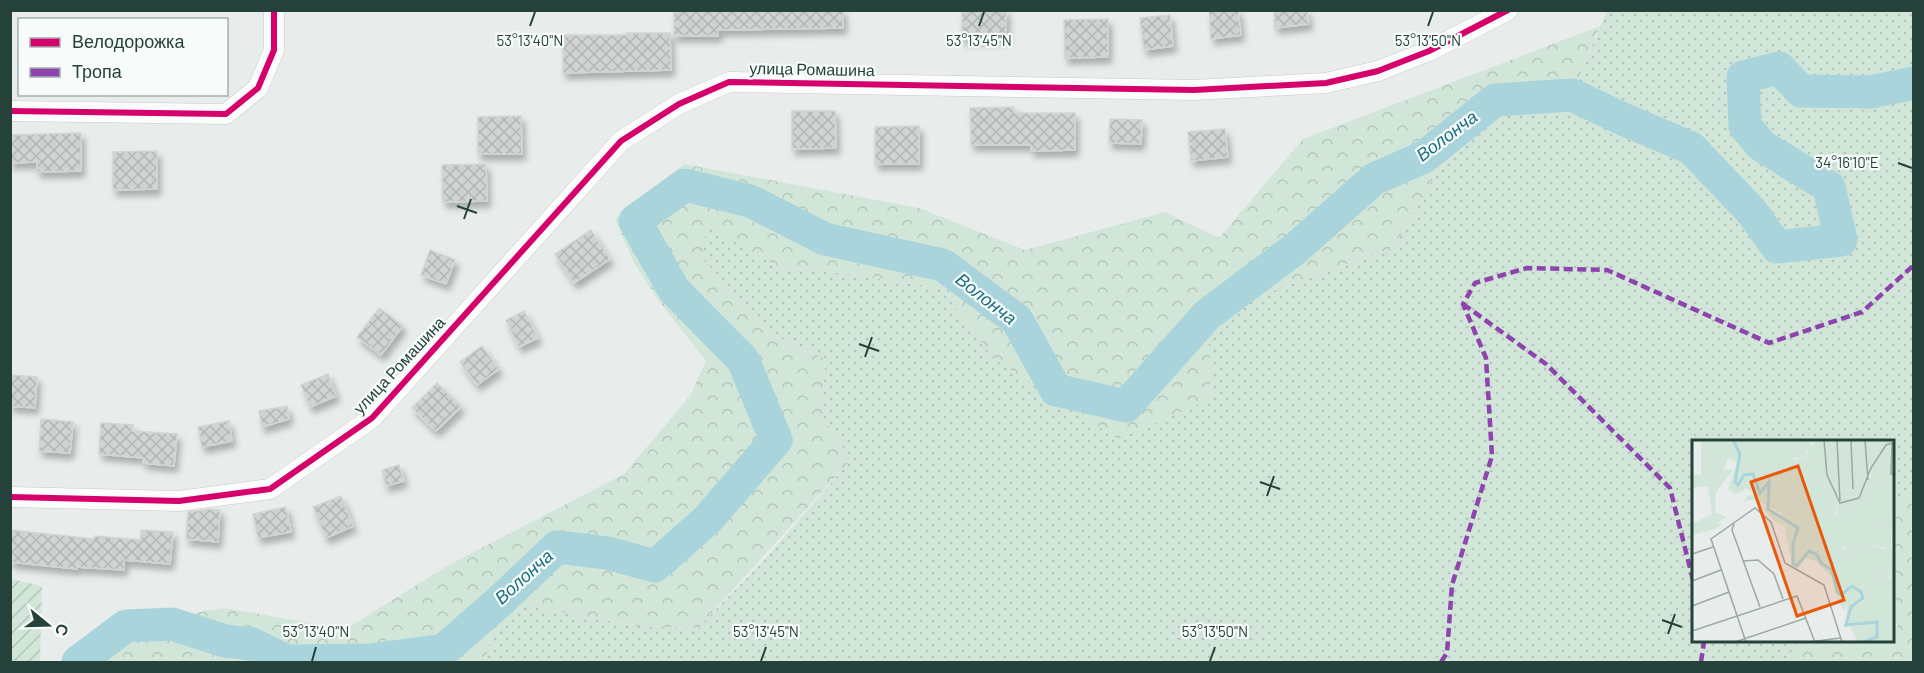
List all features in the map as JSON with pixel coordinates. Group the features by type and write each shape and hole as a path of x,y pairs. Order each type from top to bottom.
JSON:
{"street":[{"path":"10,111 226,114 258,88 274,50 274,10"},
{"name":"улица Ромашина","path":"10,497 179,501 270,489 372,418 621,141 679,104 729,82 1194,90 1326,84 1378,71 1429,51 1508,10"}],"green space":[{"path":"1607,11 1913,11 1913,487 1894,512 1894,440 1692,440 1692,643 1798,643 1784,662 485,662 500,601 638,626 698,628 765,559 851,460 822,416 825,359 769,333 702,258 707,224 780,268 824,271 941,288 994,359 1211,399 1207,315 1394,247 1434,177 1495,100 1572,94"},
{"path":"1600,26 1572,95 1494,100 1434,177 1394,247 1207,315 1211,399 1118,439 994,359 941,288 824,271 780,268 707,225 702,258 769,333 825,359 822,416 851,460 698,628 638,626 500,601 485,662 289,662 252,644 226,641 214,662 66,662 94,630 224,608 346,629 447,566 624,474 690,396 706,361 658,300 634,263 615,219 684,164 919,208 1025,250 1165,212 1219,238 1303,139"},
{"path":"1913,487 1913,662 1784,662 1798,643 1894,643 1894,626 1898,627 1894,617 1894,512"},
{"path":"11,579 42,586 40,662 11,662"},
{"path":"225,641 252,644 289,662 214,662"}],"building":[{"path":"674,10 843,10 843,28 718,30 718,36 674,36"},
{"path":"962,10 1006,10 1006,38 962,39"},
{"path":"1209,10 1238,10 1241,35 1211,39"},
{"path":"1274,10 1307,10 1309,24 1275,28"},
{"path":"1170,15 1173,46 1144,50 1140,18"},
{"path":"1108,19 1108,57 1065,58 1064,20"},
{"path":"626,33 670,33 671,70 563,73 563,35 626,35"},
{"path":"1014,107 1014,113 1075,113 1075,150 1031,151 1031,145 971,145 970,108"},
{"path":"792,111 835,111 836,148 792,149"},
{"path":"521,116 522,154 478,154 478,117"},
{"path":"1110,119 1142,120 1141,144 1109,143"},
{"path":"919,126 919,164 875,164 875,127"},
{"path":"1225,129 1228,157 1191,161 1188,132"},
{"path":"81,133 81,171 37,172 37,162 10,163 10,135"},
{"path":"157,151 157,189 113,190 113,152"},
{"path":"486,164 487,201 443,202 442,165"},
{"path":"591,230 610,259 574,283 555,254"},
{"path":"430,250 455,260 446,284 421,275"},
{"path":"379,308 403,326 381,355 357,337"},
{"path":"524,311 538,338 519,347 506,320"},
{"path":"482,346 499,369 477,385 460,362"},
{"path":"328,374 336,396 310,407 301,385"},
{"path":"10,375 37,377 35,408 10,406"},
{"path":"437,383 461,407 436,431 412,408"},
{"path":"287,406 289,419 262,427 259,411"},
{"path":"41,419 73,422 70,453 39,451"},
{"path":"229,421 232,441 202,447 198,427"},
{"path":"101,423 133,425 132,431 177,434 174,466 143,463 144,458 99,454"},
{"path":"399,465 404,481 386,486 382,470"},
{"path":"341,496 353,526 326,538 313,507"},
{"path":"286,507 291,532 258,538 253,514"},
{"path":"220,510 218,542 186,539 188,512"},
{"path":"10,530 94,539 95,536 141,540 141,530 173,532 170,564 124,560 124,570 77,567 77,569 10,562"}],"waterway":[{"name":"Волонча","path":"78,662 126,626 172,624 225,641 252,644 286,661 371,660 444,650 557,547 607,553 655,566 707,520 776,440 743,360 674,290 635,221 685,185 750,201 825,239 943,265 1017,320 1056,390 1126,406 1207,315 1296,248 1374,179 1424,157 1495,100 1572,95 1691,148 1752,212 1777,247 1841,240 1829,187 1762,146 1745,126 1743,77 1779,68 1801,91 1870,92 1914,83"}],"marked path":[{"path":"1441,662 1447,653 1452,585 1492,456 1486,358 1463,304 1475,283 1527,268 1607,270 1769,343 1862,312 1914,265"},
{"path":"1463,304 1546,364 1670,488 1692,576"},
{"path":"1701,662 1704,643"}],"cycle path":[{"path":"10,111 226,114 258,88 274,50 274,10"},
{"path":"10,497 179,501 270,489 372,418 621,141 679,104 729,82 1194,90 1326,83 1378,71 1429,51 1508,10"}]}
